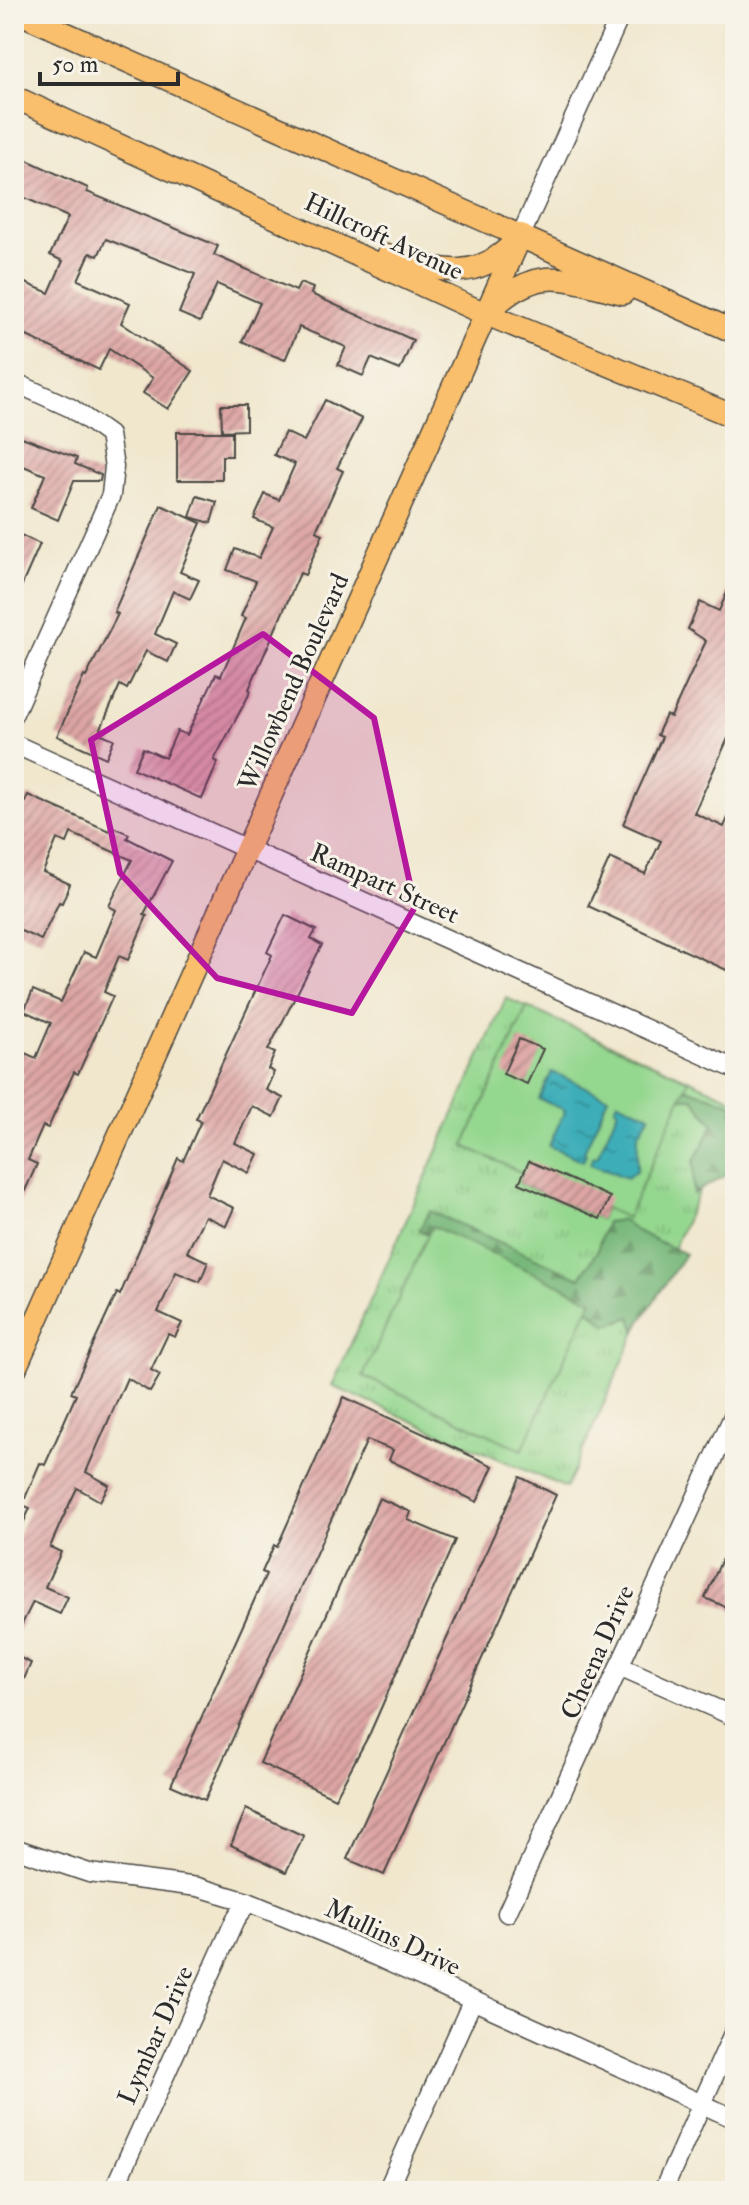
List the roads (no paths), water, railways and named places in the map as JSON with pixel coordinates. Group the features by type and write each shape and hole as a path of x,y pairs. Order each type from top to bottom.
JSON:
{"main road":[{"path":"22,14 735,332"},
{"name":"Hillcroft Avenue","path":"14,97 486,313 735,417"},
{"path":"324,239 452,271 482,267 499,258 521,235"},
{"name":"Willowbend Boulevard","path":"14,1371 521,235"},
{"path":"486,313 511,290 541,277 582,282 674,304"}],"street":[{"name":"Willowbend Boulevard","path":"521,235 621,14"},
{"path":"14,382 71,408 109,435 114,467 111,495 14,713"},
{"name":"Rampart Street","path":"14,744 735,1069"},
{"name":"Cheena Drive","path":"507,1913 735,1412"},
{"path":"619,1666 735,1717"},
{"name":"Mullins Drive","path":"14,1848 89,1873 198,1887 248,1902 735,2119"},
{"name":"Lymbar Drive","path":"113,2191 235,1920 248,1902"},
{"path":"387,2191 472,2002"},
{"path":"663,2191 735,2029"}],"water":[{"path":"552,1072 608,1097 583,1161 549,1146 565,1110 539,1099"},
{"path":"618,1101 650,1115 638,1135 637,1170 627,1178 590,1164 593,1156 597,1157 618,1110 615,1108"}]}
